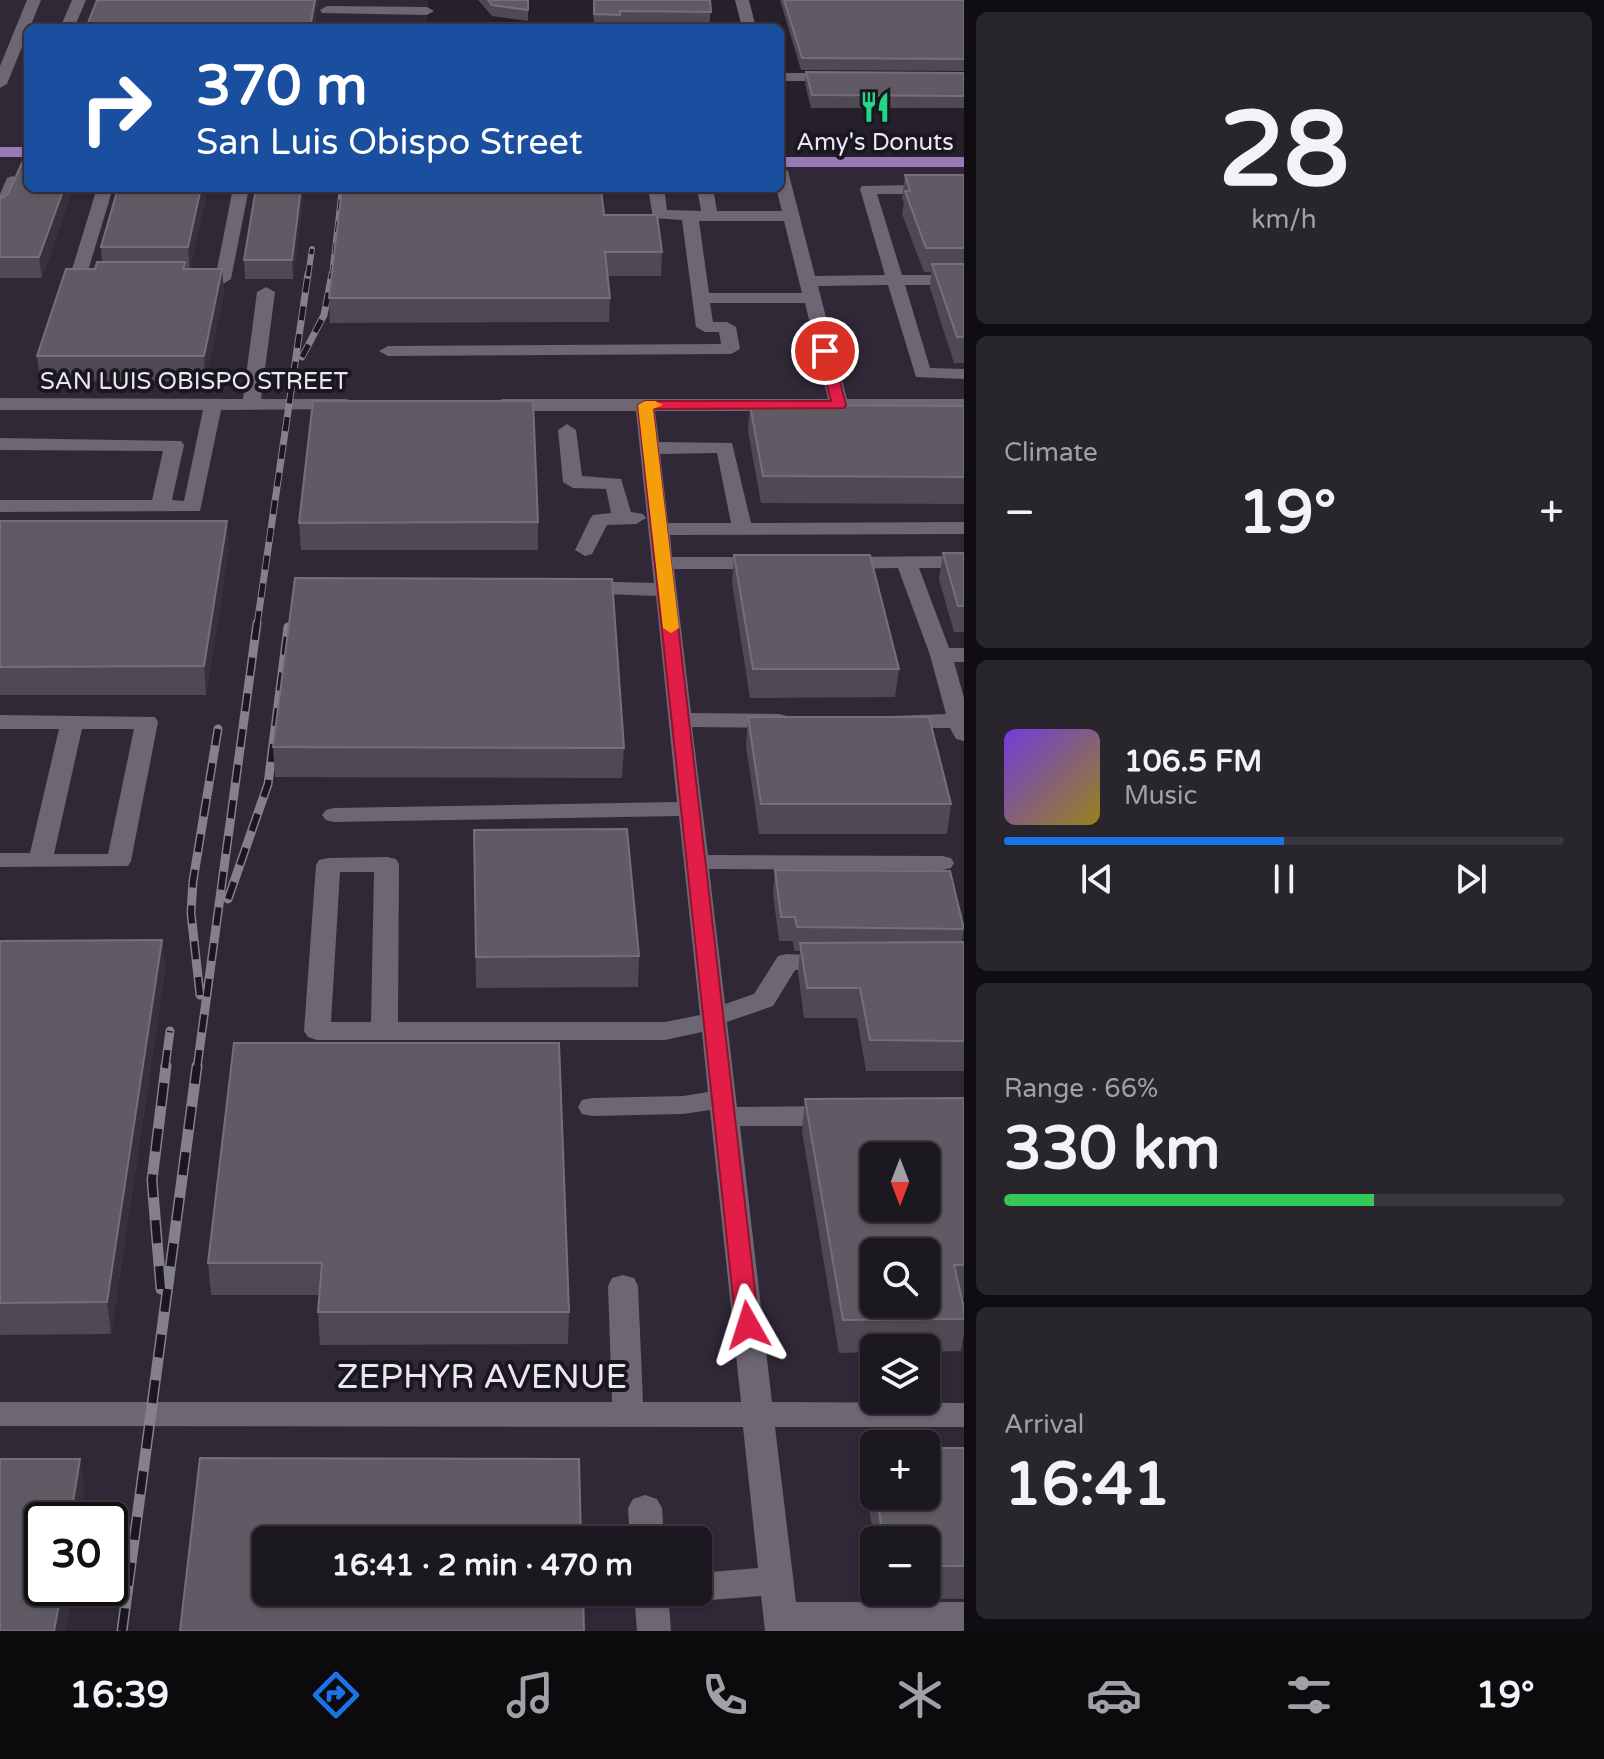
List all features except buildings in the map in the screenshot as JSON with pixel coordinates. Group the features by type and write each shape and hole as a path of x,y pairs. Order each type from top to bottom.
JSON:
{"main road":[{"path":"784,149 964,149"},
{"path":"0,152 24,152"},
{"path":"784,162 964,162"}],"street":[{"path":"24,24 34,0"},
{"path":"69,24 79,0"},
{"path":"742,0 748,24"},
{"path":"327,10 376,5 428,5"},
{"path":"0,84 24,25"},
{"path":"784,77 857,77"},
{"path":"784,91 841,91"},
{"path":"0,213 13,181"},
{"path":"784,186 839,405"},
{"path":"964,189 868,189 922,373 964,374"},
{"path":"104,192 77,279 121,279"},
{"path":"179,279 223,279 240,192"},
{"path":"656,192 659,215 792,216"},
{"path":"706,192 710,216"},
{"path":"388,351 731,349 727,327 705,327 690,216"},
{"path":"701,298 895,280 964,280"},
{"path":"251,405 266,292"},
{"name":"SAN LUIS OBISPO STREET","path":"0,404 368,405"},
{"path":"0,506 193,507 213,405"},
{"path":"476,405 964,405"},
{"path":"645,405 781,1624 964,1617"},
{"path":"567,430 573,482 614,483 623,519"},
{"path":"0,444 174,445 161,506"},
{"path":"650,448 725,447 742,529"},
{"path":"585,550 600,519 742,529 964,528"},
{"path":"882,721 962,728 953,655 906,562"},
{"path":"815,563 964,562"},
{"path":"553,587 633,586 665,577 785,563"},
{"path":"682,720 805,721"},
{"path":"0,722 147,722 119,861 0,860"},
{"path":"40,861 72,722"},
{"path":"334,815 690,809"},
{"path":"696,862 942,863"},
{"path":"384,1031 387,864 328,865 317,1031 384,1031 665,1031 714,1019 764,1000 787,962 861,963"},
{"path":"592,1107 683,1105 853,1116"},
{"path":"623,1286 628,1414"},
{"name":"ZEPHYR AVENUE","path":"0,1414 964,1415"},
{"path":"712,1586 777,1581"},
{"path":"652,1606 654,1631"}],"shaded area":[{"path":"0,0 428,0 427,24 24,24 24,192 784,192 784,162 964,162 964,1631 0,1631"}],"railway":[{"path":"332,276 342,192"},
{"path":"308,276 312,249"},
{"path":"257,625 308,274"},
{"path":"302,357 324,315 332,274"},
{"path":"197,1068 257,623"},
{"path":"228,899 268,784 288,627"},
{"path":"200,995 191,913 193,881 218,729"},
{"path":"165,1068 170,1031"},
{"path":"161,1289 152,1180 166,1066"},
{"path":"122,1631 197,1066"}],"slow traffic":[{"path":"655,405 645,405 671,628"}],"place":[{"name":"Amy's Donuts","path":"875,107"}],"route":[{"path":"748,1325 645,405 839,405 825,351"}]}
